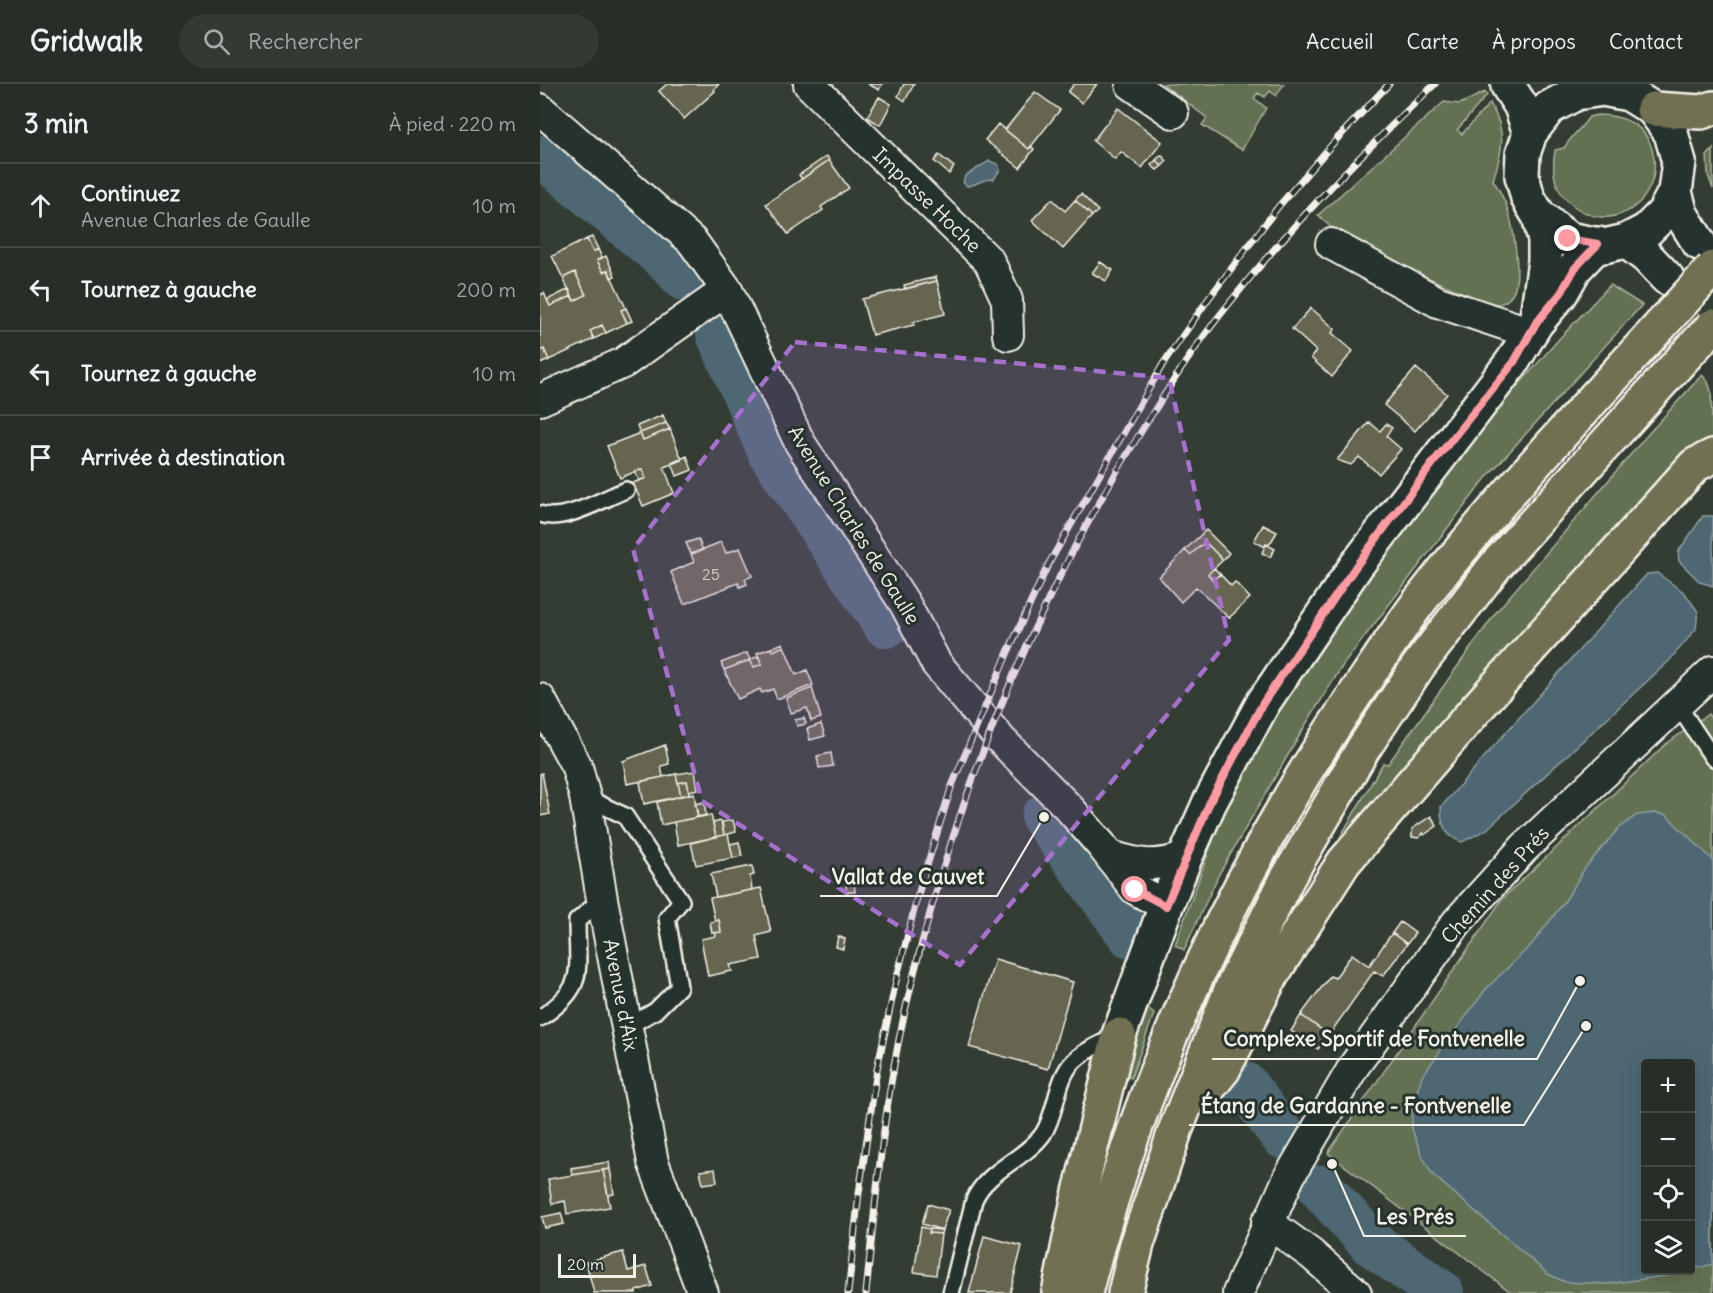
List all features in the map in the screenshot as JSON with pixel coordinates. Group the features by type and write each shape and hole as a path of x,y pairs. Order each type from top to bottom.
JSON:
{"highway":[{"path":"1653,109 1701,112 1713,108"},
{"path":"1085,1293 1100,1238 1142,1109 1199,971 1266,837 1334,724 1418,603 1503,502 1660,326 1706,255"},
{"path":"1125,1293 1137,1244 1175,1131 1231,990 1287,879 1369,740 1419,665 1496,565 1713,326"},
{"path":"1175,1131 1222,1070 1271,976 1344,862 1477,708 1695,465 1713,456"},
{"path":"1059,1293 1078,1200 1119,1035"}],"street":[{"name":"Impasse Hoche","path":"809,84 989,261 1007,300 1008,335"},
{"path":"1131,84 1173,113"},
{"path":"1508,86 1521,106 1530,133"},
{"path":"1119,1035 1185,858 1209,804 1263,703 1356,566 1436,459 1514,362 1534,328 1561,293 1575,268 1612,243 1647,230 1664,213 1675,192 1679,162 1671,133 1653,109 1629,94 1603,89 1566,88 1530,133 1523,154 1522,176 1528,198 1539,216 1545,240 1545,261 1534,328"},
{"name":"Avenue Charles de Gaulle","path":"540,109 692,241 800,442 905,604 936,663 1001,740 1068,807 1111,856 1135,890 1166,906"},
{"path":"1675,192 1681,214 1706,255"},
{"path":"1539,216 1568,239 1612,243 1647,257 1667,278"},
{"path":"1331,244 1438,302 1534,328"},
{"path":"540,400 623,363 720,295"},
{"name":"Chemin des Prés","path":"1238,1293 1289,1177 1354,1066 1457,922 1524,848 1713,670"},
{"name":"Avenue d'Aix","path":"540,699 577,767 585,797 602,899 654,1162 703,1293"},
{"path":"1111,856 1136,864 1164,864 1185,858"},
{"path":"1268,1222 1311,1254 1356,1293"}],"lane":[{"path":"540,514 547,517 562,516 626,490"},
{"path":"1677,704 1713,758"},
{"path":"585,797 626,816 681,901 667,918 679,987 655,1011 627,1027"},
{"path":"540,1018 568,996 577,979 577,921 602,899"},
{"path":"951,1293 978,1190 1034,1145 1044,1132 1053,1113 1064,1076 1071,1064 1081,1054 1119,1035"}],"highlighted area":[{"path":"795,342 1169,378 1229,640 960,965 702,801 633,549"}],"green space":[{"path":"1163,84 1284,84 1276,96 1270,91 1265,97 1258,93 1254,98 1266,108 1242,150 1202,125 1207,118"},
{"path":"1485,92 1487,95 1457,130 1462,134 1490,103 1501,132 1501,150 1493,180 1504,200 1511,220 1517,276 1510,298 1503,303 1492,305 1407,269 1339,235 1318,215 1444,102 1460,104"},
{"path":"1612,116 1633,123 1644,133 1653,151 1654,174 1645,196 1627,212 1615,216 1594,216 1576,207 1561,192 1554,173 1555,150 1564,148 1589,117"},
{"path":"1713,149 1713,189 1708,175 1707,156"},
{"path":"1610,285 1642,305 1486,478 1343,665 1219,874 1184,950 1175,945 1214,837 1245,766 1347,604 1509,396"},
{"path":"1702,375 1711,391 1713,443 1316,879 1383,763 1388,764 1497,611 1649,433"},
{"path":"1708,714 1713,721 1713,1293 1512,1293 1328,1153 1503,898 1666,744"},
{"path":"1148,1008 1154,1014 1131,1078 1125,1075"}],"water":[{"path":"989,161 998,164 1000,170 994,179 967,186 963,182 965,176"},
{"path":"1703,516 1713,516 1713,586 1700,582 1679,561 1678,552"},
{"path":"1657,573 1685,593 1698,612 1696,629 1669,661 1486,830 1462,842 1447,833 1443,824 1441,807 1647,574"},
{"path":"1655,813 1666,815 1713,860 1713,1264 1695,1269 1695,1059 1641,1059 1641,1275 1669,1275 1607,1284 1565,1282 1548,1274 1433,1175 1423,1158 1412,1129 1412,1107 1422,1076 1486,989 1532,944 1565,901 1585,868 1618,829 1637,815"}],"building":[{"path":"667,84 719,84 714,89 715,91 684,119 659,91"},
{"path":"868,84 882,84 879,90"},
{"path":"904,84 914,84 905,101 898,96"},
{"path":"1074,84 1097,84 1082,103 1068,92"},
{"path":"1035,92 1060,110 1029,149 1005,130"},
{"path":"879,97 891,104 880,125 867,117"},
{"path":"1118,108 1162,142 1142,168 1121,152 1115,159 1093,141"},
{"path":"998,124 1029,149 1031,146 1034,149 1020,168 985,140"},
{"path":"939,155 954,167 949,174 934,161"},
{"path":"1161,155 1167,161 1162,166 1156,160"},
{"path":"827,156 829,160 802,179 799,175"},
{"path":"829,160 849,188 821,207 823,210 788,234 766,204"},
{"path":"1156,160 1162,166 1157,170 1151,165"},
{"path":"1081,194 1098,211 1092,216 1075,200"},
{"path":"1052,199 1065,211 1075,200 1092,216 1063,249 1032,220"},
{"path":"592,237 598,249 593,252 587,239"},
{"path":"587,239 593,252 598,249 602,258 597,260 603,272 608,270 626,308 621,310 627,323 606,333 602,325 590,331 594,339 549,360 544,349 540,351 540,295 544,293 550,306 572,296 574,301 586,295 575,272 563,278 552,256"},
{"path":"606,256 615,276 611,278 608,270 603,272 597,260"},
{"path":"1100,262 1113,270 1106,281 1092,273"},
{"path":"575,272 586,295 574,301 563,278"},
{"path":"936,277 937,281 905,289 904,285"},
{"path":"937,281 945,314 913,322 914,325 872,335 862,299"},
{"path":"569,289 572,296 550,306 547,300"},
{"path":"626,308 632,321 627,323 621,310"},
{"path":"1311,308 1335,329 1332,333 1353,351 1332,377 1311,358 1316,351 1292,329"},
{"path":"602,325 606,333 594,339 590,331"},
{"path":"544,349 549,360 540,364 540,351"},
{"path":"1416,368 1447,394 1415,431 1384,405"},
{"path":"663,415 666,423 640,433 637,426"},
{"path":"1369,422 1380,431 1386,424 1392,428 1386,436 1401,449 1379,474 1359,457 1351,465 1337,460"},
{"path":"666,423 670,429 643,440 640,433"},
{"path":"670,429 682,460 664,467 674,493 643,506 633,483 646,478 642,469 620,478 607,446 640,433 643,440"},
{"path":"687,456 692,470 677,476 672,463"},
{"path":"642,469 646,478 639,481 635,472"},
{"path":"1263,525 1277,532 1269,545 1266,544 1265,547 1254,541"},
{"path":"1206,530 1229,553 1223,560 1205,542 1190,555 1185,550"},
{"path":"698,539 703,550 691,554 686,543"},
{"path":"721,542 726,553 740,548 752,576 745,579 747,584 740,587 738,583 684,604 671,572 694,562 691,554"},
{"path":"1205,542 1223,560 1208,574 1213,580 1220,574 1231,586 1235,582 1250,598 1229,618 1196,587 1181,602 1159,577 1185,550 1190,555"},
{"path":"1266,544 1275,549 1270,557 1262,553"},
{"path":"1214,568 1220,574 1213,580 1208,574"},
{"path":"783,643 784,646 773,651 771,648"},
{"path":"784,646 796,675 807,670 813,685 777,699 773,689 762,693 760,689 738,699 724,670 750,660 754,667 762,664 757,653 771,648 773,651"},
{"path":"747,653 750,660 724,670 721,663"},
{"path":"758,656 762,664 754,667 750,660"},
{"path":"812,688 821,718 811,721 807,708 791,713 786,698"},
{"path":"804,718 806,724 797,726 795,720"},
{"path":"821,724 825,736 810,740 807,729"},
{"path":"665,745 669,764 661,766 663,777 627,784 623,761"},
{"path":"831,753 833,766 819,768 817,756"},
{"path":"695,771 698,789 689,791 687,781 678,783 676,774"},
{"path":"542,773 550,814 540,816 540,774"},
{"path":"676,774 681,796 644,804 640,782"},
{"path":"687,781 689,794 681,796 678,783"},
{"path":"694,793 698,817 661,825 657,802"},
{"path":"704,802 706,815 698,817 695,804"},
{"path":"711,815 716,837 678,845 674,822"},
{"path":"1431,816 1437,826 1424,835 1423,833 1419,838 1412,837 1412,829"},
{"path":"733,820 736,832 724,835 722,822"},
{"path":"721,821 724,835 716,837 713,823"},
{"path":"728,834 733,858 696,865 691,843"},
{"path":"739,842 742,856 733,858 730,844"},
{"path":"752,866 754,875 750,876 752,890 716,897 711,874"},
{"path":"846,880 854,880 855,892 846,892"},
{"path":"761,888 771,932 756,936 761,959 730,965 732,971 708,976 701,939 716,936 715,933 721,932 719,920 715,921 710,898"},
{"path":"719,920 721,932 712,933 710,922"},
{"path":"1400,922 1415,933 1407,944 1392,933"},
{"path":"1392,933 1407,944 1383,976 1374,971 1329,1035 1301,1015 1330,976 1335,978 1352,954 1369,966"},
{"path":"838,936 845,939 843,949 836,947"},
{"path":"995,959 1073,982 1048,1069 969,1047"},
{"path":"1301,1015 1329,1035 1318,1049 1291,1031"},
{"path":"609,1162 610,1169 572,1175 571,1168"},
{"path":"610,1169 614,1194 608,1195 603,1170"},
{"path":"715,1169 717,1182 703,1184 700,1171"},
{"path":"603,1170 610,1207 567,1214 565,1201 552,1204 548,1179"},
{"path":"928,1204 949,1210 942,1230 922,1224"},
{"path":"561,1213 564,1224 545,1228 542,1217"},
{"path":"921,1227 930,1229 929,1233 941,1234 936,1275 914,1272"},
{"path":"930,1229 942,1230 941,1234 929,1233"},
{"path":"984,1236 1022,1246 1010,1293 969,1293"},
{"path":"623,1252 628,1271 646,1266 652,1286 636,1291 636,1293 594,1293 586,1262"}],"waterway":[{"path":"546,158 672,264 684,278"},
{"path":"719,334 771,453 886,625"},
{"path":"1044,817 1131,936"},
{"path":"1245,1085 1283,1136"},
{"path":"1321,1188 1371,1243 1441,1293"}],"railway":[{"path":"848,1293 859,1193 877,1069 896,981 917,898 951,788 1008,652 1048,565 1163,364 1209,298 1278,207 1335,141 1389,84"},
{"path":"866,1293 892,1078 898,1042 925,931 972,781 1031,637 1102,497 1152,414 1205,335 1252,275 1302,218 1435,84"}],"place":[{"name":"Vallat de Cauvet","path":"1044,817"},
{"name":"Complexe Sportif de Fontvenelle","path":"1580,981"},
{"name":"Étang de Gardanne - Fontvenelle","path":"1586,1026"},
{"name":"Les Prés","path":"1332,1164"}],"route":[{"path":"1135,890 1166,906 1209,804 1263,703 1356,566 1436,459 1514,362 1536,323 1561,293 1575,268 1598,244 1568,239"}]}
